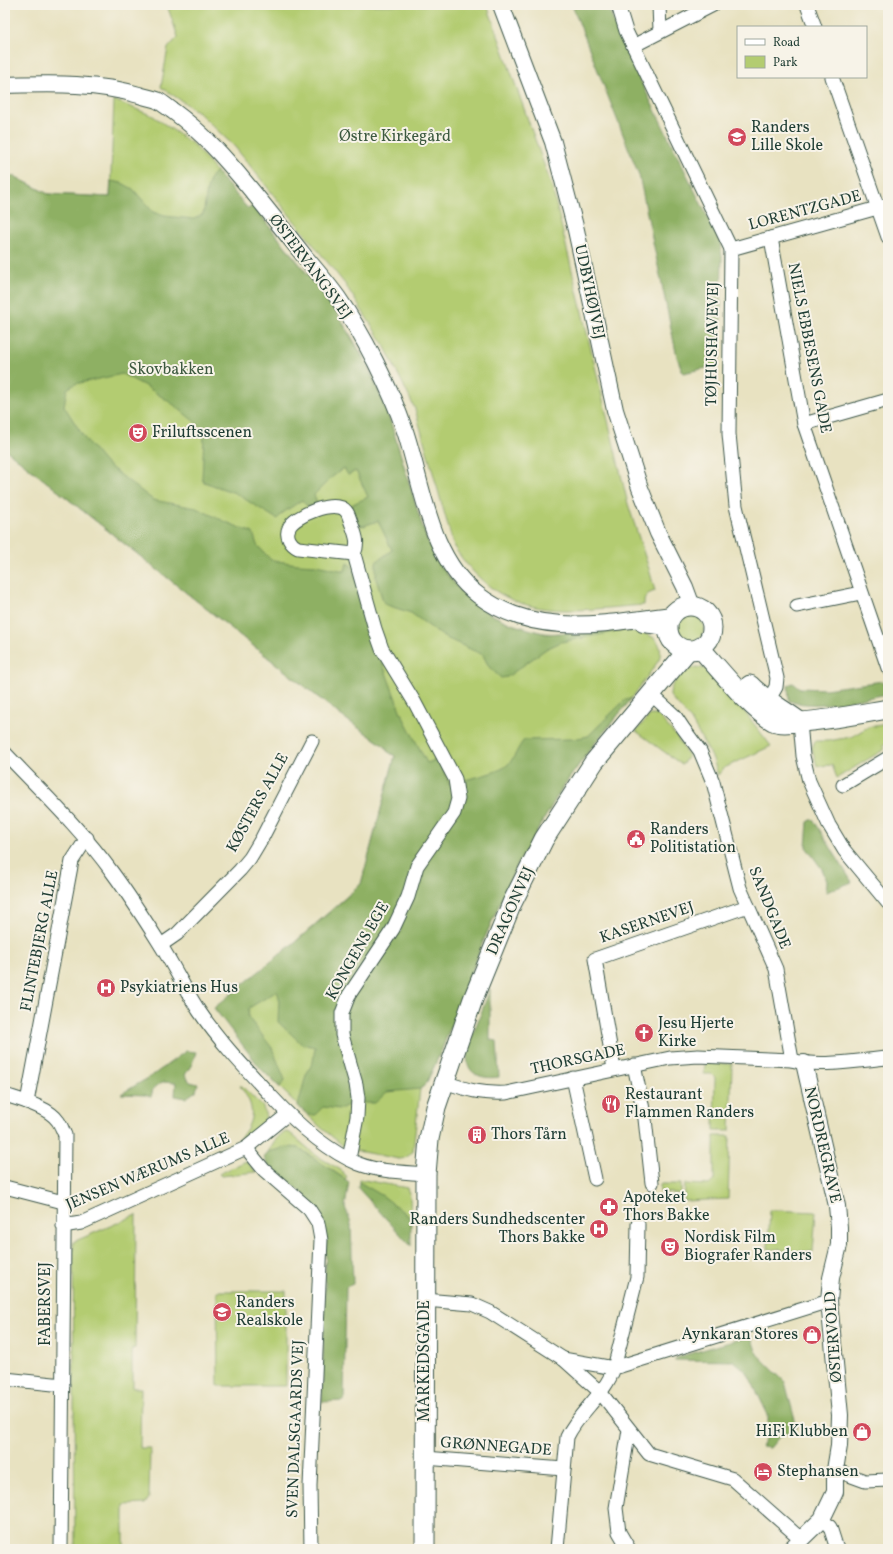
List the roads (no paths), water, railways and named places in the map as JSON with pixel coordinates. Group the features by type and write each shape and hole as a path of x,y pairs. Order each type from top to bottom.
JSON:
{"main road":[{"name":"DRAGONVEJ","path":"426,1174 429,1139 444,1082 473,999 512,904 544,839 594,762 656,687 686,630"},
{"path":"686,630 768,701 781,708 800,722"},
{"path":"686,630 745,697 763,714 774,721 784,723 821,721 883,710"},
{"name":"MARKEDSGADE","path":"425,1549 426,1174"}],"street":[{"name":"UDBYHØJVEJ","path":"501,5 553,142 576,230 617,418 640,488 658,533 686,587 686,630"},
{"name":"TØJHUSHAVEVEJ","path":"618,5 626,31 633,46 732,249 730,434 736,506 777,682 768,701"},
{"path":"660,5 660,31"},
{"path":"633,46 713,5"},
{"path":"807,5 815,26"},
{"path":"832,78 883,207 888,237"},
{"name":"ØSTERVANGSVEJ","path":"5,85 93,86 125,91 158,101 188,122 215,147 329,286 338,298 367,347 390,393 405,429 435,536 446,559 459,577 477,594 518,617 544,623 570,626 624,621 686,630"},
{"name":"LORENTZGADE","path":"732,249 883,207"},
{"name":"NIELS EBBESENS GADE","path":"771,238 804,424 888,668"},
{"path":"804,424 888,400"},
{"name":"KONGENS EGE","path":"349,1159 357,1117 358,1098 356,1084 342,1035 342,1012 349,995 393,929 408,897 417,866 454,814 458,799 455,779 415,703 382,649 354,554 357,547 357,538 346,510 340,506 322,507 308,514 288,528 290,541 293,546 298,548 354,554"},
{"path":"798,606 861,593"},
{"name":"SANDGADE","path":"656,687 700,751 713,782 740,888 776,969 798,1062"},
{"path":"800,722 803,756 808,776 829,825 844,850 888,903"},
{"name":"KØSTERS ALLE","path":"161,945 178,934 250,858 312,741"},
{"path":"5,753 86,838 113,873 161,945 181,983 212,1028 237,1059 288,1114 316,1139 349,1159 379,1170 426,1174"},
{"path":"843,785 888,758"},
{"name":"FLINTEBJERG ALLE","path":"27,1102 72,861 86,838"},
{"name":"KASERNEVEJ","path":"614,1069 594,959 748,906"},
{"name":"THORSGADE","path":"444,1082 472,1092 488,1094 506,1093 670,1058 698,1056 798,1062 846,1062 888,1058"},
{"name":"NORDREGRAVE","path":"798,1062 836,1206 839,1227"},
{"path":"634,1065 645,1119 652,1183"},
{"path":"573,1078 595,1179"},
{"name":"FABERSVEJ","path":"5,1095 27,1102 52,1113 65,1135 63,1202 61,1549"},
{"name":"JENSEN WÆRUMS ALLE","path":"63,1226 81,1223 246,1148 288,1114"},
{"name":"SVEN DALSGAARDS VEJ","path":"246,1148 264,1170 309,1210 318,1223 321,1240 310,1486 311,1549"},
{"path":"5,1187 63,1202"},
{"path":"557,1549 567,1437 571,1427 610,1379 614,1368 636,1278 638,1224"},
{"name":"ØSTERVOLD","path":"818,1516 835,1492 835,1470 839,1446 840,1415 829,1301 831,1278 839,1246 839,1227"},
{"path":"425,1300 472,1304 490,1312 562,1358 600,1392 649,1454 733,1479 796,1544 818,1516 830,1527 837,1549"},
{"path":"562,1358 614,1368 829,1301"},
{"path":"5,1379 63,1385"},
{"path":"629,1430 616,1508 620,1532 629,1549"},
{"name":"GRØNNEGADE","path":"425,1458 564,1469"},
{"path":"835,1470 865,1481 888,1480"}],"place":[{"name":"Randers Lille Skole","path":"737,137"},
{"name":"Friluftsscenen","path":"138,433"},
{"name":"Randers Politistation","path":"636,839"},
{"name":"Psykiatriens Hus","path":"106,988"},
{"name":"Jesu Hjerte Kirke","path":"644,1033"},
{"name":"Restaurant Flammen Randers","path":"611,1104"},
{"name":"Thors Tårn","path":"477,1135"},
{"name":"Apoteket Thors Bakke","path":"609,1207"},
{"name":"Randers Sundhedscenter Thors Bakke","path":"599,1229"},
{"name":"Nordisk Film Biografer Randers","path":"670,1247"},
{"name":"Randers Realskole","path":"222,1312"},
{"name":"Aynkaran Stores","path":"812,1335"},
{"name":"HiFi Klubben","path":"862,1432"},
{"name":"Stephansen","path":"763,1472"}],"park label":[{"name":"Østre Kirkegård","path":"395,137"},
{"name":"Skovbakken","path":"171,370"}]}
